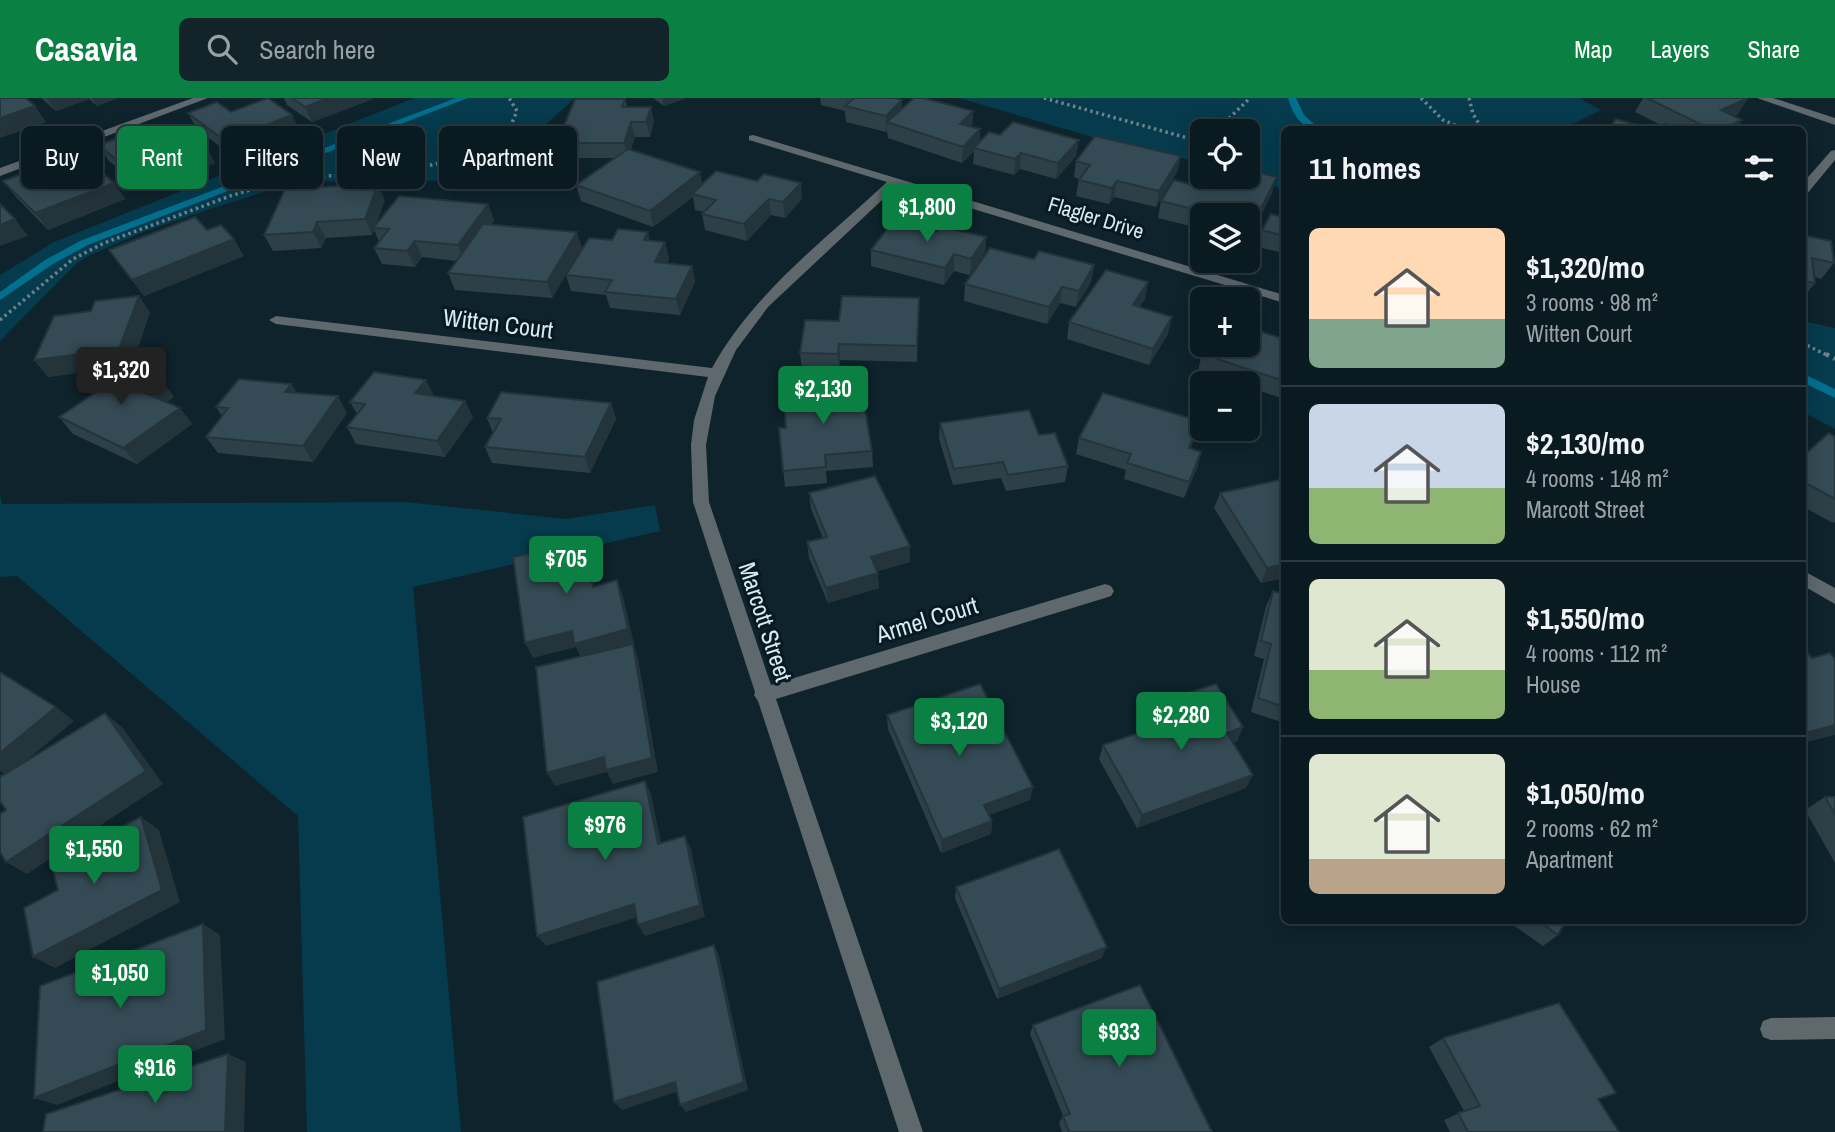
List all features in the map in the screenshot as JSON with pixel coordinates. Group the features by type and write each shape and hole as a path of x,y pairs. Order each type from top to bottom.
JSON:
{"street":[{"path":"0,172 203,98"},
{"path":"1762,98 1835,122"},
{"name":"Flagler Drive","path":"753,138 1281,298"},
{"path":"1806,187 1835,153"},
{"name":"Marcott Street","path":"895,181 763,304 727,350 715,373 696,450 701,502 763,695 911,1132"},
{"name":"Witten Court","path":"276,320 715,373"},
{"path":"1806,579 1835,597"},
{"name":"Armel Court","path":"763,695 1105,591"},
{"path":"1771,1029 1835,1028"}],"path":[{"path":"0,320 73,259 104,243 204,205 295,177 401,172 436,166 476,152 496,140 512,125 517,111 509,98"},
{"path":"1044,98 1190,139"},
{"path":"1228,119 1250,98"},
{"path":"1421,98 1443,120 1457,126"},
{"path":"1469,98 1473,114 1480,126"},
{"path":"1806,345 1835,359"}],"shaded area":[{"path":"414,98 575,98 544,126 439,126 439,180 425,181 425,126 344,126"},
{"path":"959,98 1579,98 1601,110 1569,126 1281,126 1281,188 1260,183 1260,119 1190,119 1190,160 1113,143"},
{"path":"337,129 337,182 323,182 323,134"},
{"path":"221,175 221,189 273,189 146,231 88,256 77,263 0,341 0,275 54,242 186,189 207,189 207,181"},
{"path":"1806,322 1835,328 1835,429 1806,414"},
{"path":"0,494 2,504 405,502 566,519 655,505 660,531 413,587 461,1132 307,1132 298,816 17,576 0,577"}],"building":[{"path":"0,98 26,98 35,106 0,118"},
{"path":"268,98 292,115 264,126 221,126 221,138 188,113 217,102 231,112"},
{"path":"292,98 328,98 305,107"},
{"path":"854,98 902,100 886,116 845,106"},
{"path":"914,98 973,111 960,124 980,129 963,147 887,122"},
{"path":"1647,98 1748,98 1721,110 1742,120 1729,126 1704,126"},
{"path":"575,99 625,99 622,107 651,107 646,122 631,122 624,143 577,143 577,126 564,126"},
{"path":"1616,119 1640,126 1611,126"},
{"path":"1013,122 1079,140 1058,163 1021,153 1015,159 974,148 989,132 1000,135"},
{"path":"1095,136 1181,156 1159,191 1117,181 1112,188 1079,180 1090,165 1076,161"},
{"path":"117,138 117,160 103,148 103,144"},
{"path":"628,149 700,172 650,211 577,184"},
{"path":"716,171 757,181 764,174 801,183 783,202 769,199 744,224 702,214 716,200 692,194"},
{"path":"1260,173 1277,177 1260,210 1260,203 1190,203 1190,208 1161,201 1174,180 1190,184 1190,189 1260,189"},
{"path":"21,174 21,189 98,189 35,213 3,181"},
{"path":"103,174 114,183 103,187"},
{"path":"285,189 376,189 365,219 317,222 313,232 264,235"},
{"path":"399,196 488,204 458,245 415,241 407,251 374,248 389,229 373,228"},
{"path":"0,204 15,219 0,225"},
{"path":"1271,214 1281,216 1281,235 1262,230"},
{"path":"195,217 207,230 221,225 234,239 132,280 109,250"},
{"path":"894,220 937,231 940,226 986,237 971,259 954,254 945,268 871,250"},
{"path":"483,224 577,232 547,282 448,273"},
{"path":"618,229 648,232 644,240 665,242 655,262 692,266 676,299 605,292 612,280 566,275 589,238 612,240"},
{"path":"1806,236 1831,241 1834,263 1812,258 1815,283 1806,282"},
{"path":"990,248 1034,259 1039,251 1094,265 1079,291 1062,287 1049,307 965,284"},
{"path":"1106,270 1148,282 1133,305 1172,317 1153,349 1069,322"},
{"path":"139,296 119,349 34,360 54,316 91,311 95,301"},
{"path":"842,296 919,298 917,346 839,344 838,354 800,353 805,320 839,321"},
{"path":"1260,331 1281,338 1281,380 1211,357 1260,357"},
{"path":"122,364 162,381 145,393 180,408 123,448 59,417 96,392 87,388"},
{"path":"374,372 426,380 415,393 465,401 437,441 347,427 365,404 350,402"},
{"path":"239,379 291,384 285,392 338,396 303,446 206,437 228,408 216,407"},
{"path":"861,384 872,451 825,455 826,467 783,471 779,428 786,428 783,391"},
{"path":"501,392 611,403 585,457 485,447 501,419 487,418"},
{"path":"1103,393 1190,418 1192,441 1189,448 1201,452 1189,482 1127,463 1131,454 1079,438"},
{"path":"1029,410 1039,435 1055,433 1068,466 1008,475 1003,462 954,469 940,423"},
{"path":"1829,433 1835,437 1835,499 1806,483 1806,453"},
{"path":"875,476 910,546 871,557 878,573 826,588 807,542 827,537 809,493"},
{"path":"1281,480 1281,565 1267,568 1220,493"},
{"path":"583,541 593,587 617,580 628,629 574,644 572,631 525,643 513,557"},
{"path":"1273,591 1281,593 1281,706 1258,698 1271,644 1261,641"},
{"path":"633,644 652,758 606,770 604,757 547,773 536,667"},
{"path":"1806,651 1812,658 1830,653 1835,659 1835,725 1806,733"},
{"path":"0,672 56,707 0,753"},
{"path":"980,684 1033,787 984,805 992,821 942,840 887,715"},
{"path":"1216,684 1243,727 1227,733 1253,775 1142,815 1103,745 1168,723 1157,703"},
{"path":"105,713 146,771 6,862 0,852 0,814 6,810 0,801 0,777"},
{"path":"645,781 658,844 685,836 700,905 638,925 634,904 537,936 523,817"},
{"path":"1825,797 1835,797 1835,814"},
{"path":"141,817 162,890 33,957 24,908 58,890 51,862"},
{"path":"1059,849 1107,947 999,989 956,887"},
{"path":"203,924 206,1030 34,1098 40,986"},
{"path":"1543,924 1564,924 1558,935"},
{"path":"714,945 744,1082 680,1105 675,1082 614,1102 597,982"},
{"path":"1140,985 1212,1132 1069,1132 1063,1116 1070,1114 1033,1025"},
{"path":"1559,1003 1616,1093 1598,1099 1619,1132 1468,1132 1458,1113 1480,1106 1443,1038"},
{"path":"228,1054 225,1132 43,1132 46,1114"}],"waterway":[{"path":"0,297 49,262 84,243 464,98"},
{"path":"1292,98 1301,117 1311,126"},
{"path":"1806,379 1835,394"}]}
